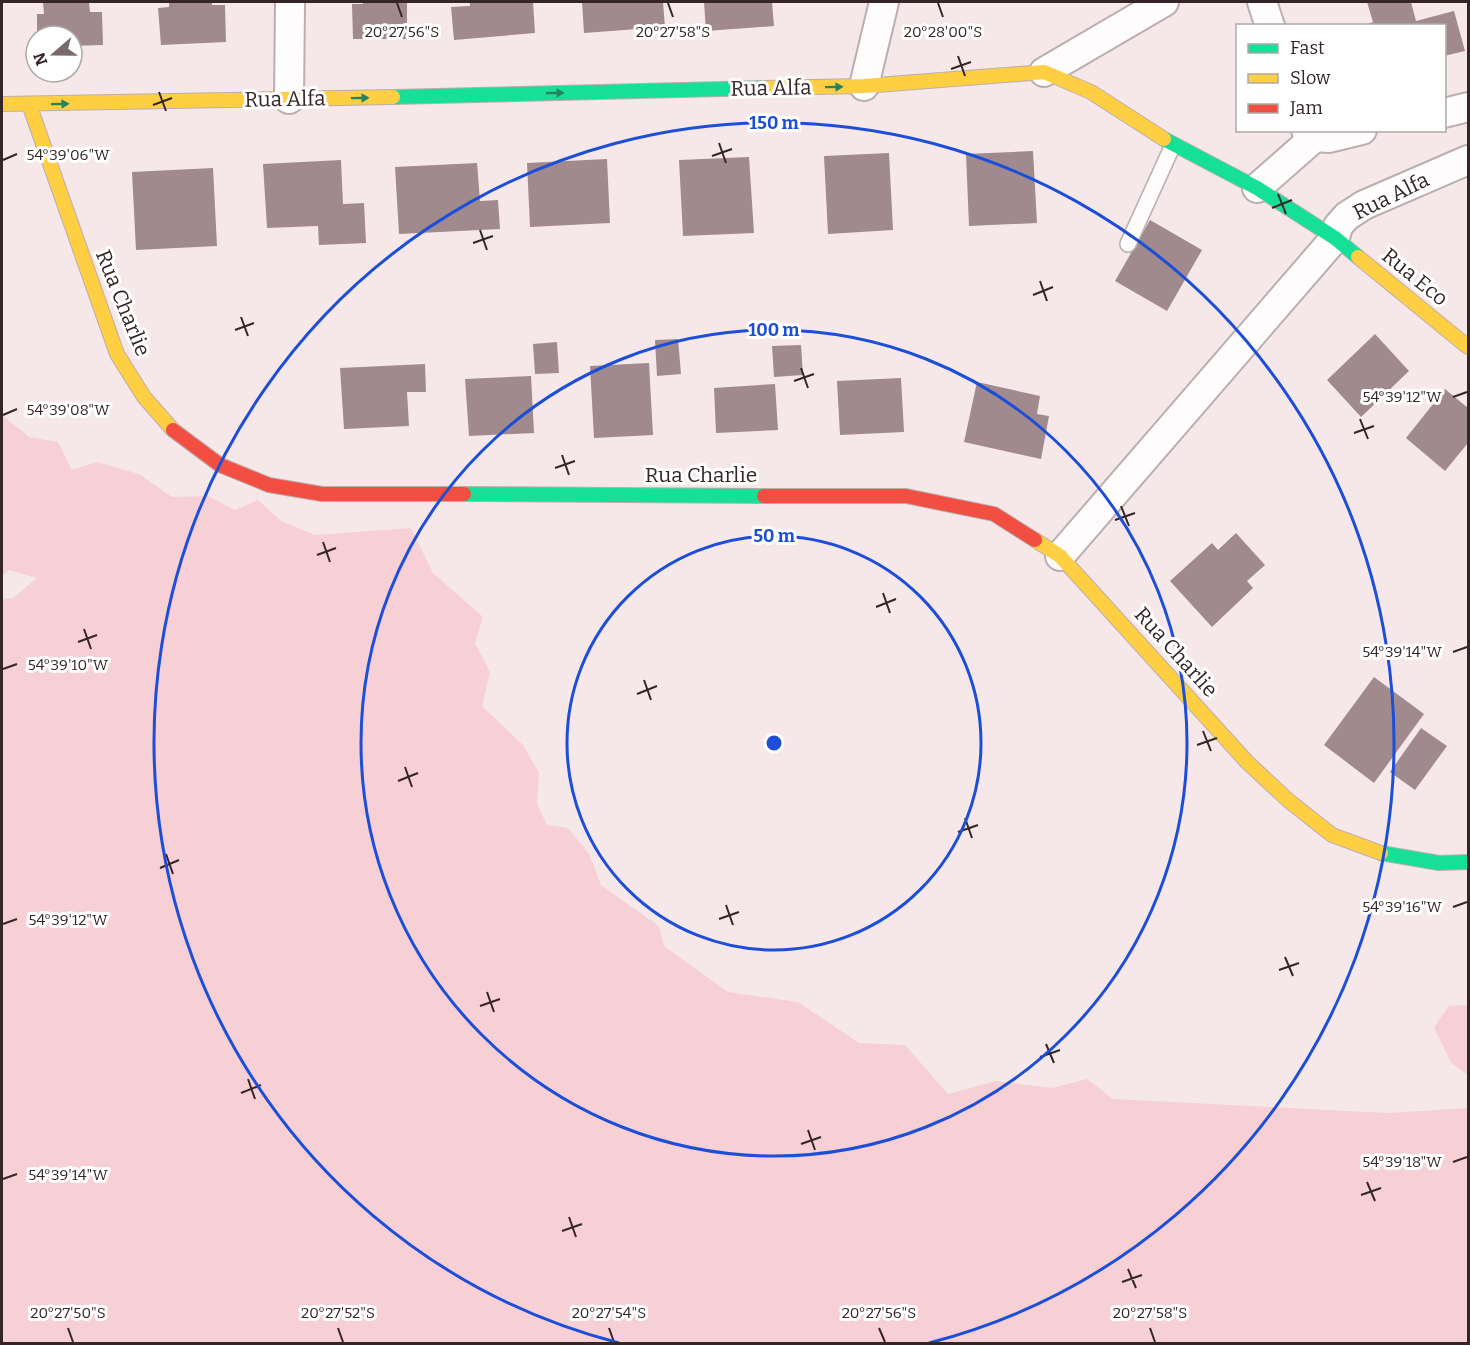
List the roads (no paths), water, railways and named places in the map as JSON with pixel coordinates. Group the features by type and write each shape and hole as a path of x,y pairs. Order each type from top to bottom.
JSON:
{"street":[{"path":"289,99 290,2"},
{"path":"864,86 884,2"},
{"path":"1044,72 1164,2"},
{"path":"1262,2 1268,24"},
{"name":"Rua Alfa","path":"2,104 864,86 1044,72 1091,92 1173,145 1257,188 1335,238 1338,226 1347,216 1364,205 1468,160"},
{"name":"Rua Charlie","path":"30,104 117,354 144,397 175,433 220,465 269,485 322,494 906,496 994,514 1060,556 1247,762 1289,801 1332,835 1383,854 1439,863 1468,862"},
{"path":"1446,112 1468,107"},
{"path":"1257,188 1310,134 1329,138 1354,132"},
{"path":"1060,556 1335,238"},
{"name":"Rua Eco","path":"1335,238 1468,347"}],"lane":[{"path":"1128,244 1173,145"}]}
